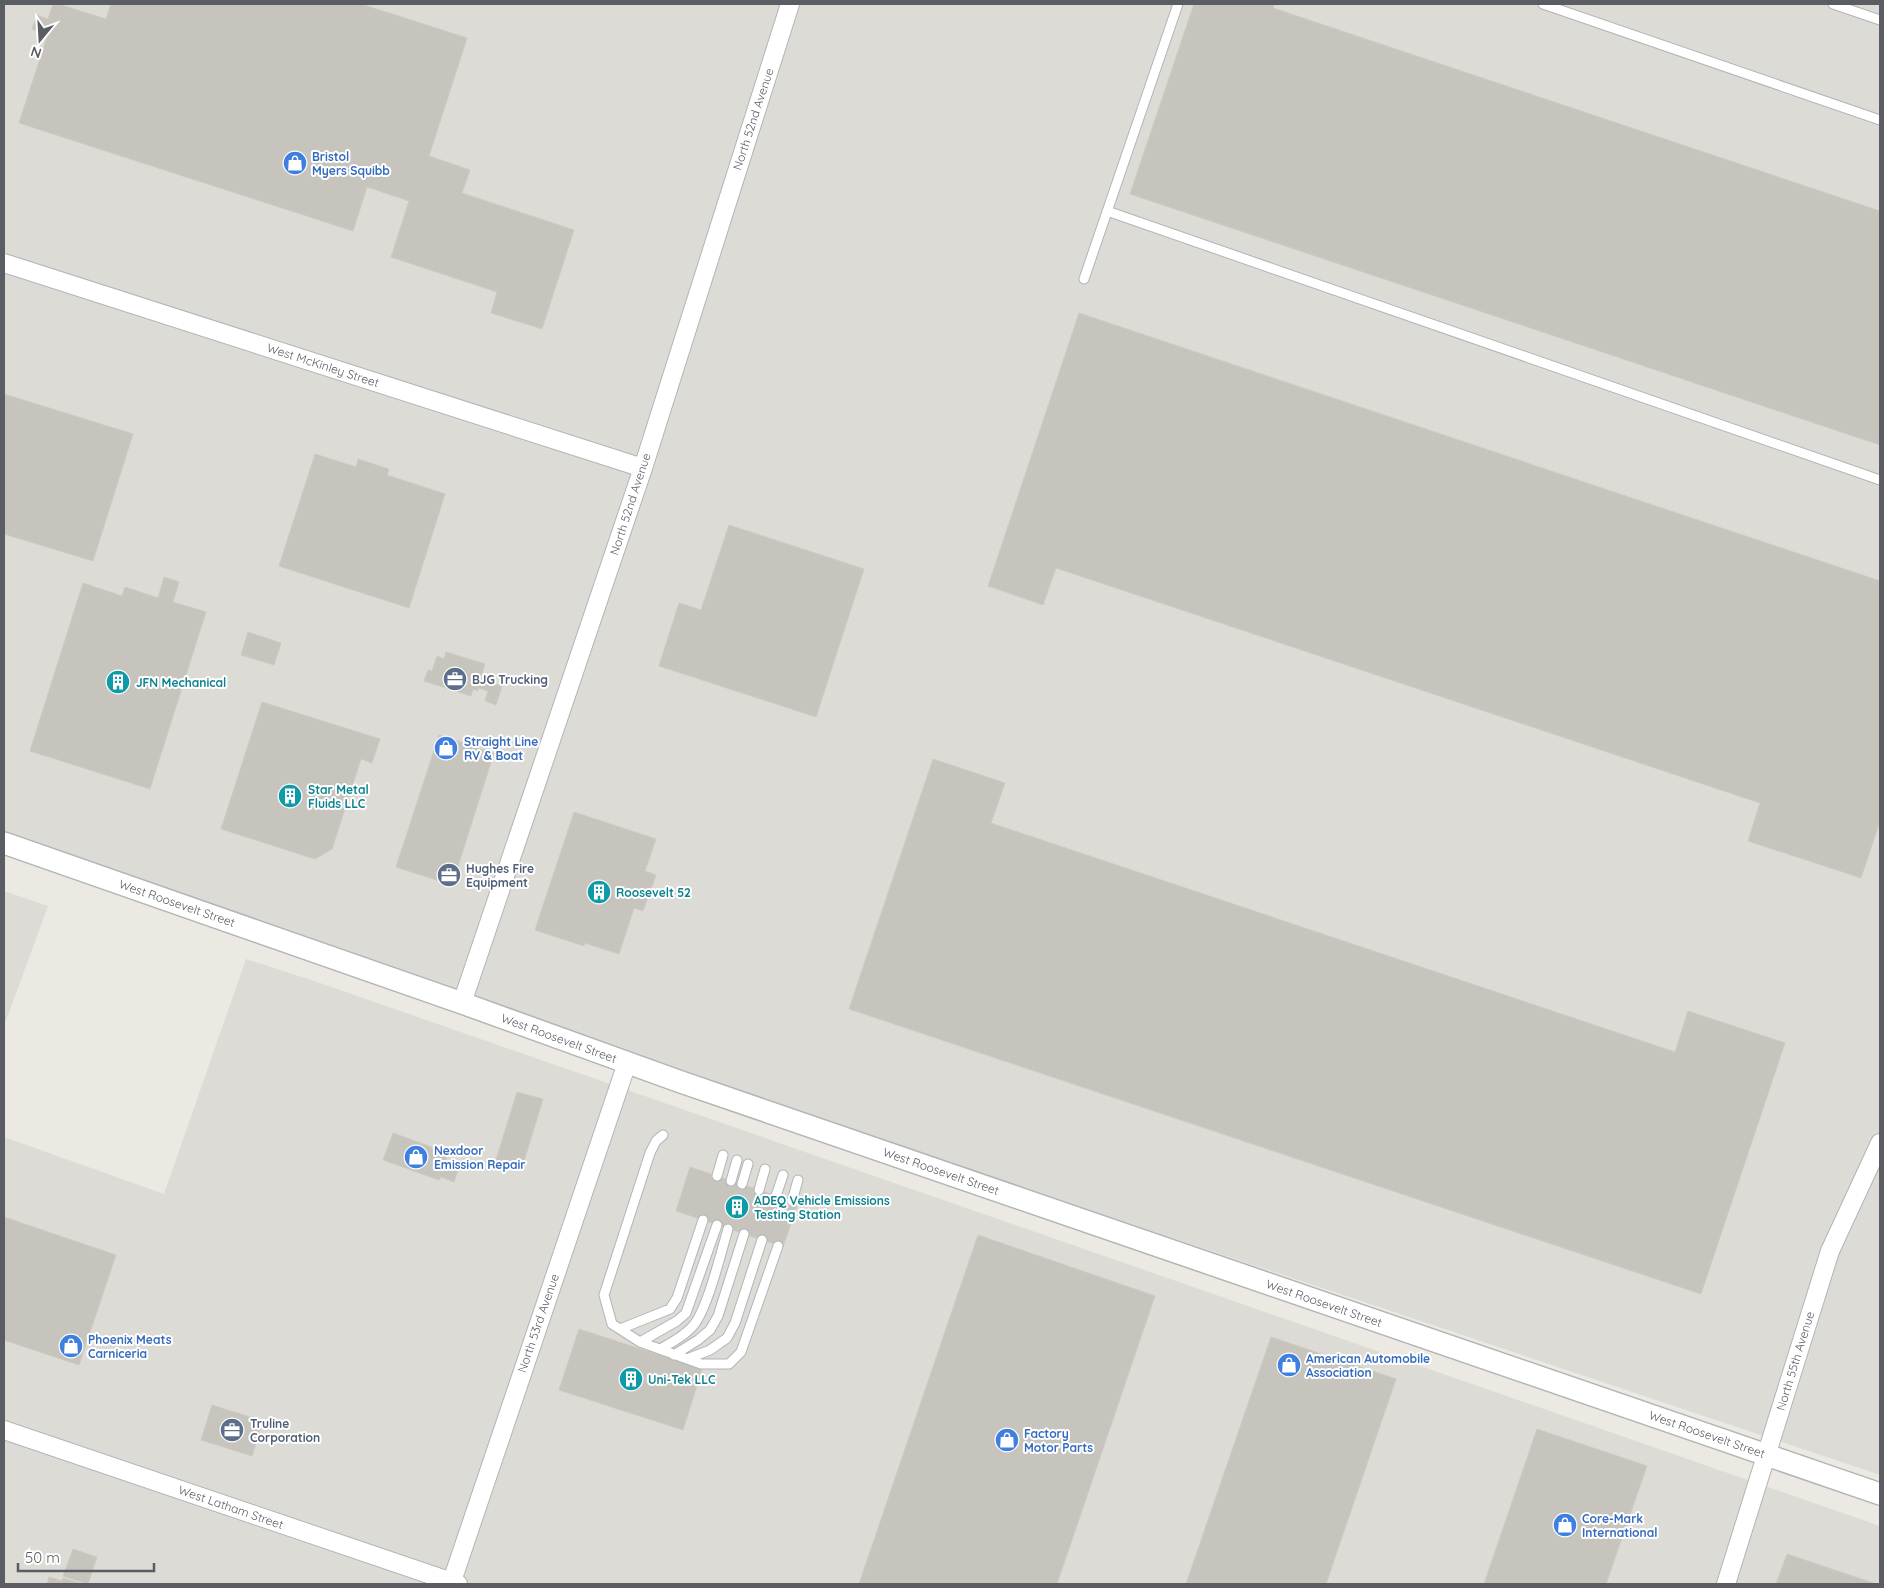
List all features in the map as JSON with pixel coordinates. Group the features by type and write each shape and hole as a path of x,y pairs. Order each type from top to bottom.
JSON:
{"street":[{"name":"North 52nd Avenue","path":"462,1002 643,468 790,4"},
{"name":"West McKinley Street","path":"4,263 643,468"},
{"name":"West Roosevelt Street","path":"4,843 462,1002 626,1063 1880,1494"},
{"name":"North 53rd Avenue","path":"453,1584 626,1063"},
{"name":"North 55th Avenue","path":"1726,1584 1830,1251 1880,1143"},
{"name":"West Latham Street","path":"4,1430 453,1584"}],"lane":[{"path":"1084,279 1178,4"},
{"path":"1542,4 1880,120"},
{"path":"1833,4 1880,20"},
{"path":"1107,211 1880,480"},
{"path":"663,1136 656,1141 650,1153 604,1295 612,1324 640,1342 674,1355 701,1364 729,1364 741,1352 778,1246"},
{"path":"717,1176 723,1156"},
{"path":"731,1180 738,1160"},
{"path":"742,1184 748,1164"},
{"path":"759,1190 765,1169"},
{"path":"776,1196 783,1175"},
{"path":"792,1201 798,1180"},
{"path":"620,1329 670,1309 677,1298 703,1220"},
{"path":"640,1342 677,1321 686,1313 717,1225"},
{"path":"660,1349 679,1338 693,1326 704,1307 728,1229"},
{"path":"674,1355 710,1330 718,1316 744,1234"},
{"path":"687,1359 710,1350 727,1338 735,1322 762,1240"}],"shaded area":[{"path":"6,4 1880,4 1880,1475 773,1104 4,843 4,12"},
{"path":"4,891 48,906 4,1026"},
{"path":"246,959 317,982 1880,1526 1880,1584 4,1584 4,1137 164,1194"}],"building":[{"name":"Bristol Myers Squibb","path":"53,4 106,19 111,4 361,4 467,38 429,156 470,170 462,193 574,230 542,329 491,313 497,292 391,257 409,201 367,187 353,231 19,123 48,34 32,29 37,15 48,19"},
{"path":"1194,4 1274,4 1273,8 1880,211 1880,445 1130,194"},
{"path":"1079,313 1880,581 1880,821 1861,878 1748,841 1760,803 1056,568 1043,605 988,586"},
{"path":"4,394 133,434 93,561 4,534"},
{"path":"315,454 356,467 358,459 389,469 387,475 445,494 409,608 279,566"},
{"path":"729,525 864,569 816,717 659,666 679,603 701,610"},
{"name":"JFN Mechanical","path":"164,577 179,582 173,602 206,612 150,789 30,751 83,583 122,596 125,587 158,598"},
{"path":"248,632 281,643 274,665 241,655"},
{"name":"BJG Trucking","path":"446,652 485,664 481,677 491,680 490,683 502,686 496,705 485,701 488,691 478,688 478,691 473,689 471,696 424,681 428,670 432,671 437,656 444,659"},
{"name":"Star Metal Fluids LLC","path":"262,702 380,739 372,763 361,759 332,849 315,859 221,829"},
{"path":"439,735 494,753 452,885 396,867"},
{"path":"933,759 1005,783 991,823 1675,1052 1688,1011 1785,1043 1701,1294 849,1009"},
{"name":"Roosevelt 52","path":"574,812 656,839 645,871 656,875 643,911 634,908 619,954 585,943 584,946 535,930"},
{"path":"517,1092 543,1099 521,1171 495,1163"},
{"name":"Nexdoor Emission Repair","path":"393,1133 448,1153 444,1165 458,1170 454,1182 441,1177 439,1180 383,1160"},
{"name":"ADEQ Vehicle Emissions Testing Station","path":"690,1167 798,1203 783,1247 676,1211"},
{"path":"4,1217 116,1255 79,1365 4,1340"},
{"name":"Factory Motor Parts","path":"978,1235 1155,1296 1057,1584 859,1584"},
{"name":"Uni-Tek LLC","path":"579,1329 702,1369 683,1430 559,1390"},
{"path":"1271,1337 1396,1379 1326,1584 1186,1584"},
{"name":"Truline Corporation","path":"212,1405 263,1421 252,1456 201,1440"},
{"name":"Core-Mark International","path":"1537,1429 1647,1466 1606,1584 1484,1584"},
{"path":"73,1549 97,1557 88,1584 63,1576"},
{"path":"1787,1554 1876,1584 1776,1584"},
{"path":"49,1577 62,1581 63,1578 79,1583 47,1584"}],"place":[{"name":"Bristol Myers Squibb","path":"295,163"},
{"name":"BJG Trucking","path":"455,679"},
{"name":"JFN Mechanical","path":"118,682"},
{"name":"Straight Line RV & Boat","path":"446,748"},
{"name":"Star Metal Fluids LLC","path":"290,796"},
{"name":"Hughes Fire Equipment","path":"449,875"},
{"name":"Roosevelt 52","path":"599,892"},
{"name":"Nexdoor Emission Repair","path":"416,1157"},
{"name":"ADEQ Vehicle Emissions Testing Station","path":"737,1207"},
{"name":"Phoenix Meats Carniceria","path":"71,1346"},
{"name":"American Automobile Association","path":"1289,1365"},
{"name":"Uni-Tek LLC","path":"631,1379"},
{"name":"Truline Corporation","path":"232,1430"},
{"name":"Factory Motor Parts","path":"1007,1440"},
{"name":"Core-Mark International","path":"1565,1525"}]}
